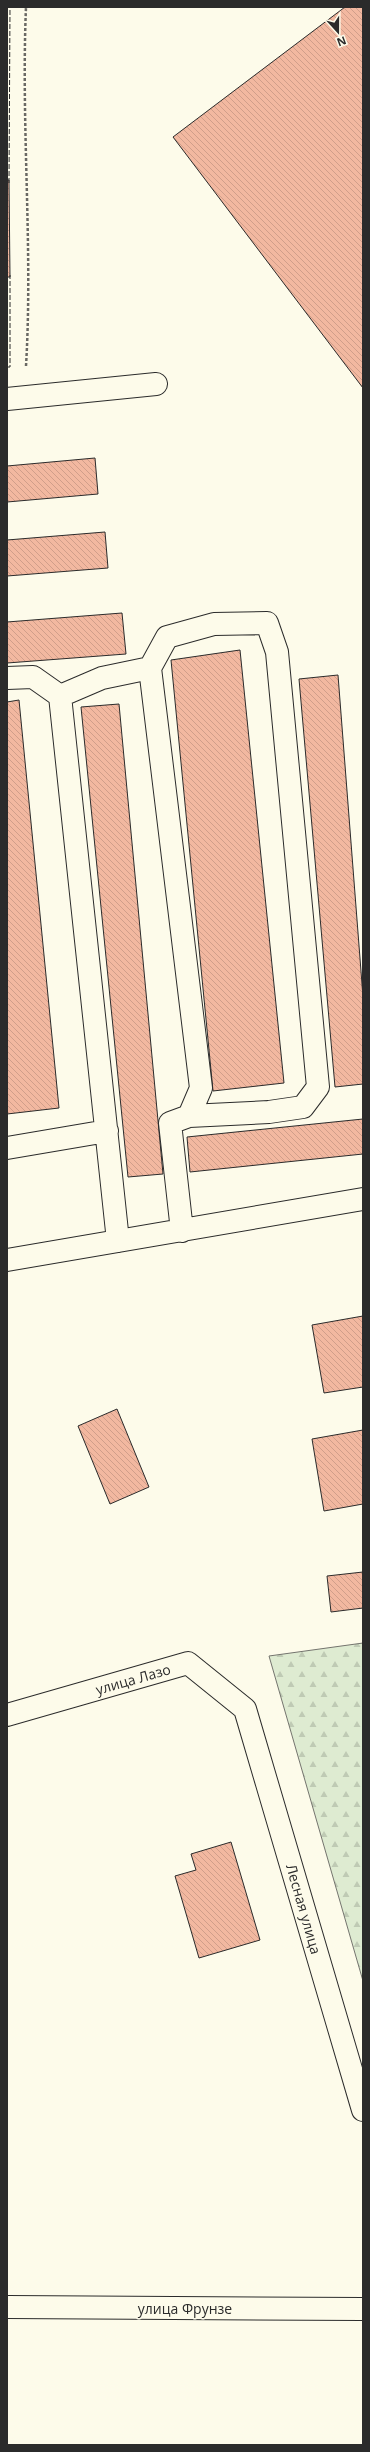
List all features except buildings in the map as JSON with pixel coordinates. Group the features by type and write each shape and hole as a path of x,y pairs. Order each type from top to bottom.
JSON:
{"street":[{"path":"7,399 156,384"},
{"path":"182,1231 170,1123 189,1116 269,1112 303,1107 318,1086 277,652 267,623 214,624 167,637 150,668 201,1088 189,1116"},
{"path":"60,696 102,678 150,668"},
{"path":"7,678 33,677 60,696 118,1241"},
{"path":"7,1148 106,1131"},
{"path":"7,1260 363,1199"},
{"name":"улица Лазо","path":"7,1715 188,1663 245,1709"},
{"name":"Лесная улица","path":"245,1709 363,2110"},
{"name":"улица Фрунзе","path":"7,2307 363,2309"}],"path":[{"path":"26,7 23,73 29,314 26,369"}],"green space":[{"path":"363,1643 363,1981 269,1656"}],"fence":[{"path":"9,183 10,7"},
{"path":"7,367 10,367 10,275"}]}
